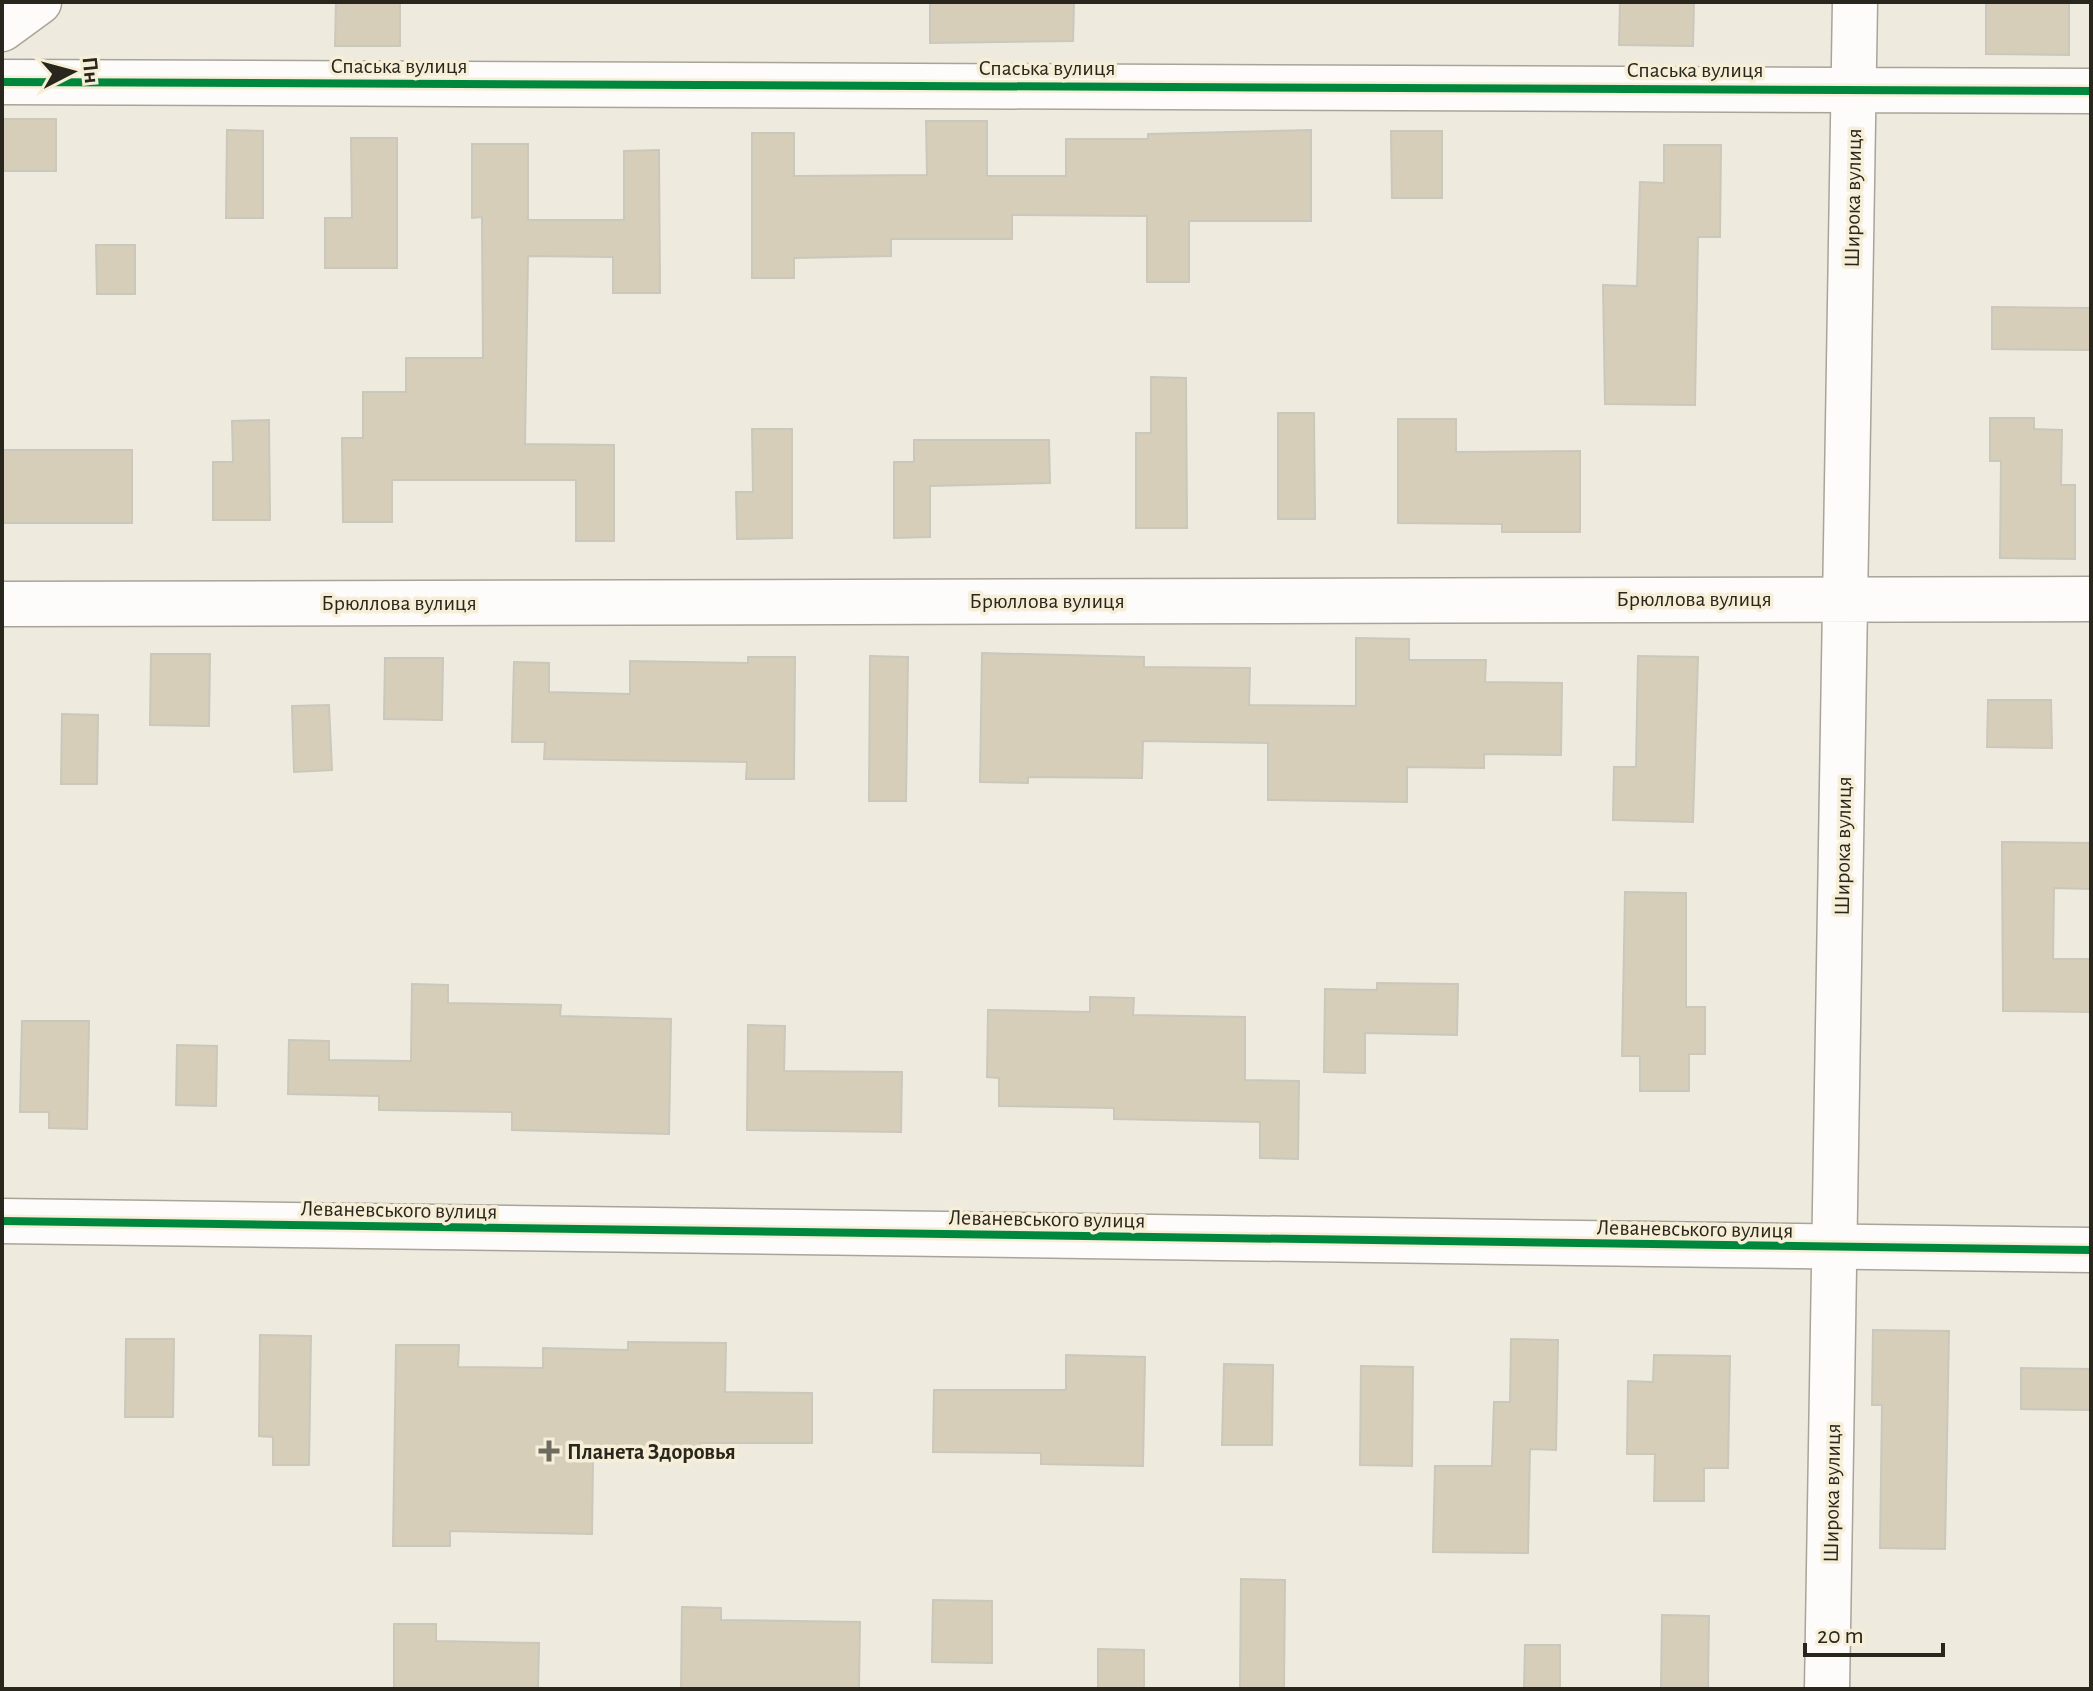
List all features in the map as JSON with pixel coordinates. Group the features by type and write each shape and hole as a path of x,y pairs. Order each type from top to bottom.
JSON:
{"street":[{"path":"2,29 39,2"},
{"name":"Широка вулиця","path":"1827,1689 1855,2"},
{"name":"Спаська вулиця","path":"2,82 2091,91"},
{"name":"Брюллова вулиця","path":"2,604 2091,599"},
{"name":"Леваневського вулиця","path":"2,1221 2091,1250"}],"building":[{"path":"336,2 400,2 400,46 335,46"},
{"path":"930,2 1074,2 1073,41 930,43"},
{"path":"1620,2 1694,2 1693,46 1619,45"},
{"path":"1986,2 2069,2 2069,55 1986,54"},
{"path":"2,119 56,119 56,171 2,171"},
{"path":"926,121 987,121 987,176 1066,176 1066,139 1148,139 1148,134 1311,130 1311,221 1189,221 1189,282 1147,282 1147,216 1012,215 1012,239 891,239 891,256 794,258 794,278 752,278 752,133 794,133 794,176 927,175"},
{"path":"227,130 263,131 263,218 226,218"},
{"path":"1391,131 1442,131 1442,198 1392,198"},
{"path":"351,138 397,138 397,268 325,268 325,218 352,218"},
{"path":"472,144 528,144 528,220 624,220 624,151 659,150 660,293 613,293 613,257 528,256 525,444 614,445 614,541 576,541 576,480 392,480 392,522 343,522 342,438 363,438 363,392 406,392 406,358 483,358 482,217 472,218"},
{"path":"1664,145 1721,145 1720,237 1698,237 1695,405 1605,404 1603,285 1637,286 1640,182 1664,183"},
{"path":"96,245 135,245 135,294 97,294"},
{"path":"1992,307 2091,308 2091,350 1992,349"},
{"path":"1151,377 1186,378 1187,528 1136,528 1136,433 1151,433"},
{"path":"1278,413 1314,413 1315,519 1278,519"},
{"path":"1990,418 2034,418 2034,429 2062,430 2061,485 2075,485 2075,559 2000,558 2001,461 1990,461"},
{"path":"1398,419 1456,419 1456,452 1580,451 1580,532 1502,532 1502,524 1398,523"},
{"path":"269,420 270,520 213,520 213,462 233,462 232,421"},
{"path":"752,429 792,429 792,538 737,539 736,492 753,492"},
{"path":"914,440 1049,440 1050,483 930,486 930,537 894,538 894,462 914,462"},
{"path":"2,450 132,450 132,523 2,523"},
{"path":"1356,638 1409,639 1409,660 1486,660 1485,682 1562,683 1561,755 1484,754 1484,768 1407,767 1407,802 1268,800 1268,743 1143,741 1142,778 1028,777 1028,783 980,782 982,653 1144,657 1144,667 1250,668 1249,705 1356,706"},
{"path":"151,654 210,654 209,726 150,725"},
{"path":"870,656 908,657 906,801 869,801"},
{"path":"1638,656 1698,657 1693,822 1613,820 1614,767 1636,767"},
{"path":"748,657 795,657 794,779 746,779 747,762 544,759 545,742 512,742 514,662 549,663 549,692 630,694 630,661 748,663"},
{"path":"385,658 443,658 442,720 384,719"},
{"path":"1988,700 2051,700 2052,748 1987,747"},
{"path":"329,705 332,770 294,772 292,706"},
{"path":"62,714 98,715 97,784 61,784"},
{"path":"2002,842 2091,843 2091,889 2054,888 2053,959 2091,959 2091,1012 2003,1011"},
{"path":"1625,892 1686,893 1686,1007 1705,1007 1705,1054 1689,1054 1689,1091 1640,1091 1640,1056 1622,1056"},
{"path":"1377,983 1458,984 1457,1035 1365,1033 1365,1073 1324,1072 1325,989 1377,990"},
{"path":"412,984 448,985 448,1003 561,1005 560,1016 671,1019 669,1134 512,1130 512,1112 379,1110 379,1096 288,1094 289,1040 329,1041 329,1060 411,1061"},
{"path":"1090,997 1134,998 1133,1015 1245,1017 1245,1080 1299,1081 1298,1159 1260,1158 1260,1122 1114,1119 1114,1108 999,1106 999,1078 987,1077 988,1010 1090,1012"},
{"path":"22,1021 89,1021 87,1129 49,1128 49,1112 20,1112"},
{"path":"748,1025 785,1026 784,1071 902,1072 901,1132 747,1130"},
{"path":"177,1045 217,1046 216,1106 176,1105"},
{"path":"1873,1330 1949,1331 1945,1549 1880,1548 1882,1405 1872,1405"},
{"path":"260,1335 311,1336 309,1465 273,1465 273,1437 259,1436"},
{"path":"126,1339 174,1339 173,1417 125,1417"},
{"path":"1511,1339 1558,1340 1556,1450 1530,1449 1528,1553 1433,1552 1435,1466 1492,1466 1494,1402 1510,1402"},
{"path":"628,1342 726,1343 725,1392 812,1393 812,1443 700,1443 700,1459 593,1458 592,1534 450,1531 450,1546 393,1546 396,1345 459,1345 458,1367 543,1368 543,1348 628,1350"},
{"path":"1066,1355 1145,1357 1143,1466 1041,1464 1041,1453 933,1452 934,1390 1066,1390"},
{"path":"1654,1355 1730,1356 1728,1468 1704,1468 1704,1501 1654,1501 1655,1454 1627,1454 1628,1381 1653,1382"},
{"path":"1224,1364 1273,1365 1272,1445 1222,1445"},
{"path":"1361,1366 1413,1367 1412,1466 1360,1465"},
{"path":"2021,1368 2091,1369 2091,1410 2021,1409"},
{"path":"1241,1579 1285,1580 1284,1689 1240,1689"},
{"path":"933,1600 992,1601 992,1663 932,1662"},
{"path":"682,1607 721,1608 721,1620 860,1622 859,1689 681,1689"},
{"path":"1662,1615 1709,1616 1708,1689 1661,1689"},
{"path":"394,1624 436,1624 436,1641 539,1643 538,1689 394,1689"},
{"path":"1525,1645 1560,1645 1560,1689 1524,1689"},
{"path":"1098,1649 1144,1650 1144,1689 1098,1689"}],"cycle path":[{"path":"2,82 2091,91"},
{"path":"2,1221 2091,1250"}],"place":[{"name":"Планета Здоровья","path":"549,1451"}]}
